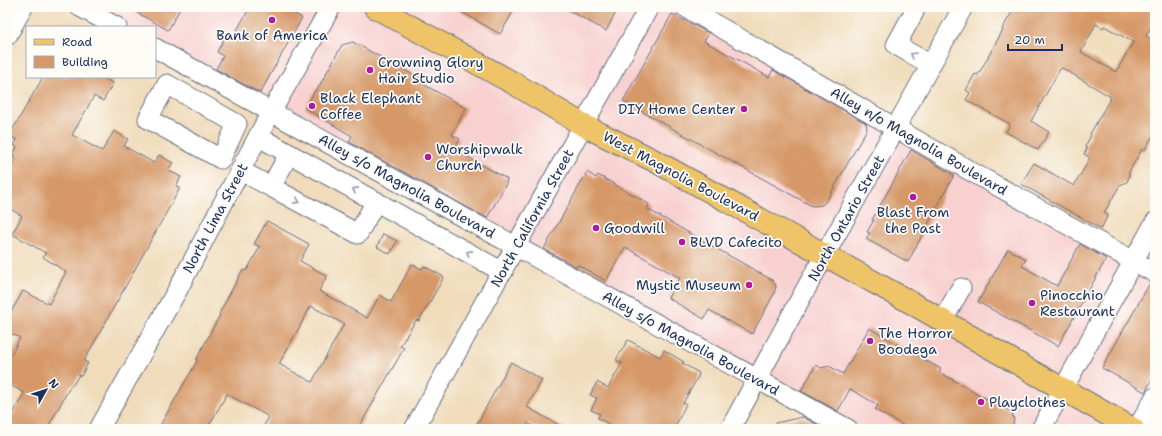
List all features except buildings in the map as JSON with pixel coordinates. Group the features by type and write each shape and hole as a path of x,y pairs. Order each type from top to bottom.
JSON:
{"main road":[{"name":"West Magnolia Boulevard","path":"375,7 515,84 583,125 655,161 825,254 1133,429"}],"street":[{"path":"7,36 23,7"},
{"path":"80,7 115,26"},
{"name":"North Lima Street","path":"100,429 272,112 331,7"},
{"name":"North California Street","path":"414,429 650,7"},
{"name":"Alley n/o Magnolia Boulevard","path":"685,7 979,176 1155,273"},
{"name":"North Ontario Street","path":"730,429 825,254 963,7"},
{"path":"914,12 896,45 931,65"},
{"name":"Alley s/o Magnolia Boulevard","path":"156,49 848,429"},
{"path":"167,84 237,124 228,143 221,158 148,119 167,84"},
{"path":"259,137 503,272"},
{"path":"228,143 245,163 271,187 358,234 376,201"},
{"path":"271,187 289,154"},
{"path":"1041,429 1155,222"},
{"path":"943,320 961,288"},
{"path":"1137,429 1155,397"}],"shaded area":[{"path":"80,7 659,7 675,11 1155,278 1155,429 848,429 156,49 156,26 115,26"}],"place":[{"name":"Bank of America","path":"272,20"},
{"name":"Crowning Glory Hair Studio","path":"370,70"},
{"name":"Black Elephant Coffee","path":"312,106"},
{"name":"DIY Home Center","path":"744,109"},
{"name":"Worshipwalk Church","path":"428,157"},
{"name":"Blast From the Past","path":"913,197"},
{"name":"Goodwill","path":"596,228"},
{"name":"BLVD Cafecito","path":"682,242"},
{"name":"Mystic Museum","path":"749,285"},
{"name":"Pinocchio Restaurant","path":"1032,303"},
{"name":"The Horror Boodega","path":"870,341"},
{"name":"Playclothes","path":"981,402"}]}
